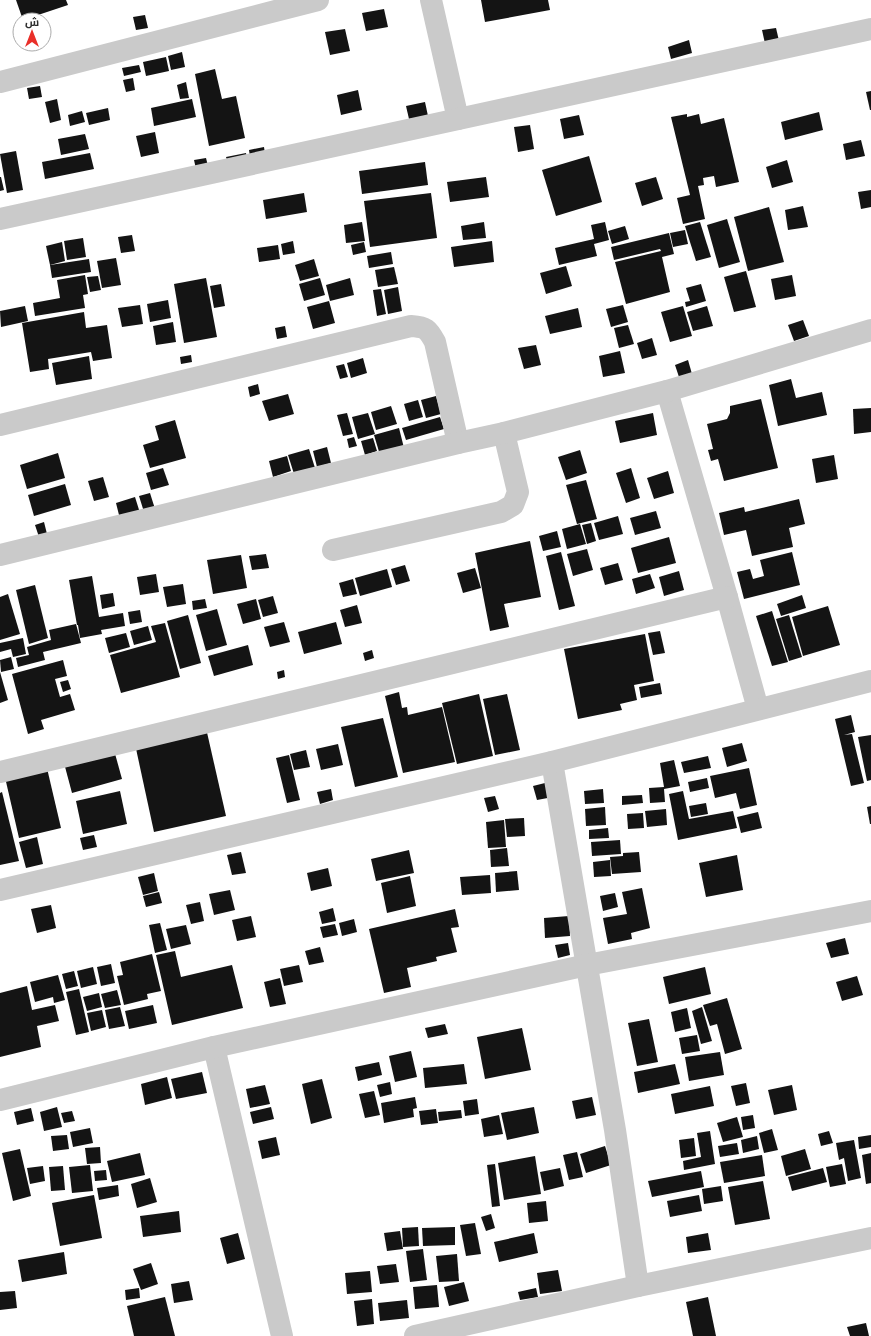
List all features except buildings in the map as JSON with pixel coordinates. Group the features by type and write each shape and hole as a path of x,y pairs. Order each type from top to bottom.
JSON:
{"street":[{"path":"0,82 318,0"},
{"path":"431,0 458,119"},
{"path":"0,219 871,29"},
{"path":"0,424 411,326 424,327 430,332 435,342 458,442"},
{"path":"0,555 667,392 871,330"},
{"path":"667,392 728,597 758,709"},
{"path":"333,550 501,512 513,505 518,492 504,432"},
{"path":"0,772 728,597"},
{"path":"0,890 552,762 871,681"},
{"path":"552,762 615,1130 638,1286"},
{"path":"0,1100 214,1047 587,965 871,910"},
{"path":"214,1047 282,1336"},
{"path":"415,1336 638,1286 871,1238"}]}
